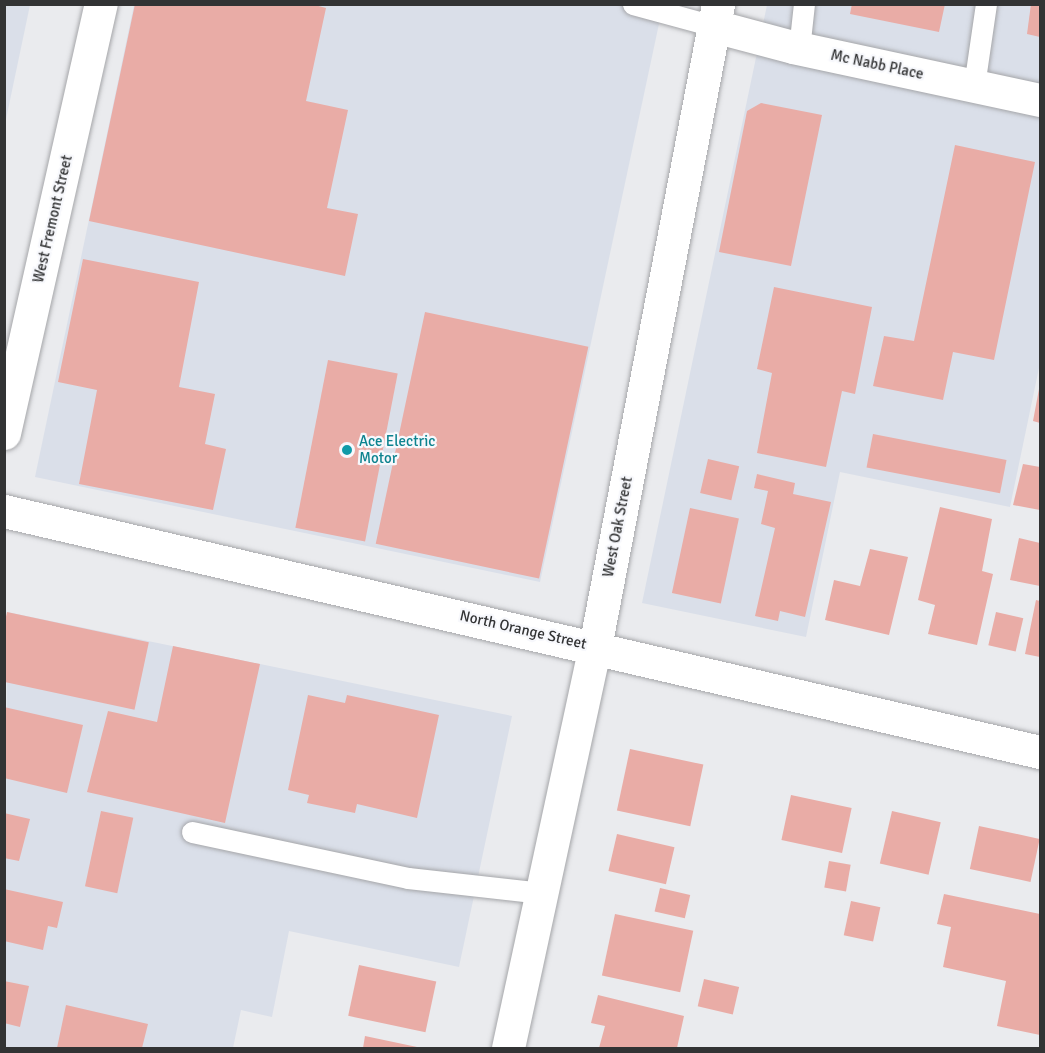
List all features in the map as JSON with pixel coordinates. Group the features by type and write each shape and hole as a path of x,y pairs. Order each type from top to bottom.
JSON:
{"street":[{"name":"West Fremont Street","path":"4,433 101,4"},
{"name":"Mc Nabb Place","path":"716,15 799,49 1041,100"},
{"name":"West Oak Street","path":"508,1048 595,647 716,15"},
{"name":"North Orange Street","path":"4,511 1041,752"}],"lane":[{"path":"633,4 716,15"},
{"path":"799,49 804,4"},
{"path":"974,86 986,4"},
{"path":"192,832 408,878 542,893"}],"shaded area":[{"path":"4,5 30,5 5,124"},
{"path":"134,5 663,5 540,582 35,477"},
{"path":"767,5 1040,5 1040,363 1010,507 840,472 806,637 642,603"},
{"path":"7,612 512,716 459,967 289,931 272,1017 241,1010 233,1048 5,1048"}],"building":[{"path":"135,4 311,4 326,8 306,101 348,110 327,208 358,214 345,276 89,221"},
{"path":"852,4 945,4 939,32 850,14"},
{"path":"1031,4 1040,4 1040,37 1027,34"},
{"path":"761,103 822,115 791,266 719,252 747,111"},
{"path":"955,145 1035,162 994,360 953,352 943,400 873,386 884,336 914,341"},
{"path":"83,259 199,282 179,387 215,394 205,444 226,449 213,510 79,484 97,390 58,382"},
{"path":"774,287 872,307 855,394 842,391 826,467 757,453 772,373 757,369"},
{"path":"425,312 588,347 539,579 376,544"},
{"name":"Ace Electric Motor","path":"328,360 398,374 365,541 295,528"},
{"path":"1040,389 1040,423 1033,421"},
{"path":"873,434 1007,460 1000,493 867,467"},
{"path":"708,459 739,466 731,500 700,493"},
{"path":"1023,464 1040,467 1040,510 1013,505"},
{"path":"757,474 795,483 793,494 831,502 805,617 780,611 778,621 755,616 775,528 761,524 768,491 754,488"},
{"path":"940,507 992,519 982,571 993,574 977,645 928,634 935,605 918,600"},
{"path":"690,508 739,518 721,603 672,593"},
{"path":"1019,538 1040,543 1040,586 1010,580"},
{"path":"870,549 908,557 889,635 825,620 834,580 860,586"},
{"path":"1036,600 1040,601 1040,657 1025,654"},
{"path":"7,612 149,642 134,710 4,682 4,626"},
{"path":"996,612 1023,618 1016,651 988,645"},
{"path":"173,646 260,664 225,823 87,792 108,711 157,722"},
{"path":"308,695 345,703 347,695 439,715 417,818 357,804 355,813 307,803 309,795 288,790"},
{"path":"4,707 83,725 67,793 4,778"},
{"path":"630,749 703,765 690,826 617,811"},
{"path":"791,795 852,808 842,853 781,840"},
{"path":"101,811 133,818 117,893 85,886"},
{"path":"892,811 941,822 929,875 880,864"},
{"path":"4,813 30,819 19,861 4,858"},
{"path":"979,826 1040,839 1030,882 970,869"},
{"path":"617,834 674,847 666,884 608,871"},
{"path":"829,861 851,865 846,891 824,888"},
{"path":"660,888 690,895 685,918 655,911"},
{"path":"4,889 63,902 57,928 48,926 43,950 4,941"},
{"path":"944,894 1040,914 1040,1035 997,1026 1006,981 943,967 951,927 937,924"},
{"path":"851,901 880,907 873,941 844,935"},
{"path":"615,914 693,931 680,992 602,976"},
{"path":"359,965 436,981 425,1032 348,1016"},
{"path":"704,979 739,987 733,1014 698,1006"},
{"path":"4,981 29,986 20,1027 4,1023"},
{"path":"598,995 684,1016 677,1048 599,1048 605,1026 591,1023"},
{"path":"66,1005 148,1024 142,1048 57,1048"},
{"path":"365,1036 417,1047 417,1048 363,1048"}],"place":[{"name":"Ace Electric Motor","path":"347,450"}]}
